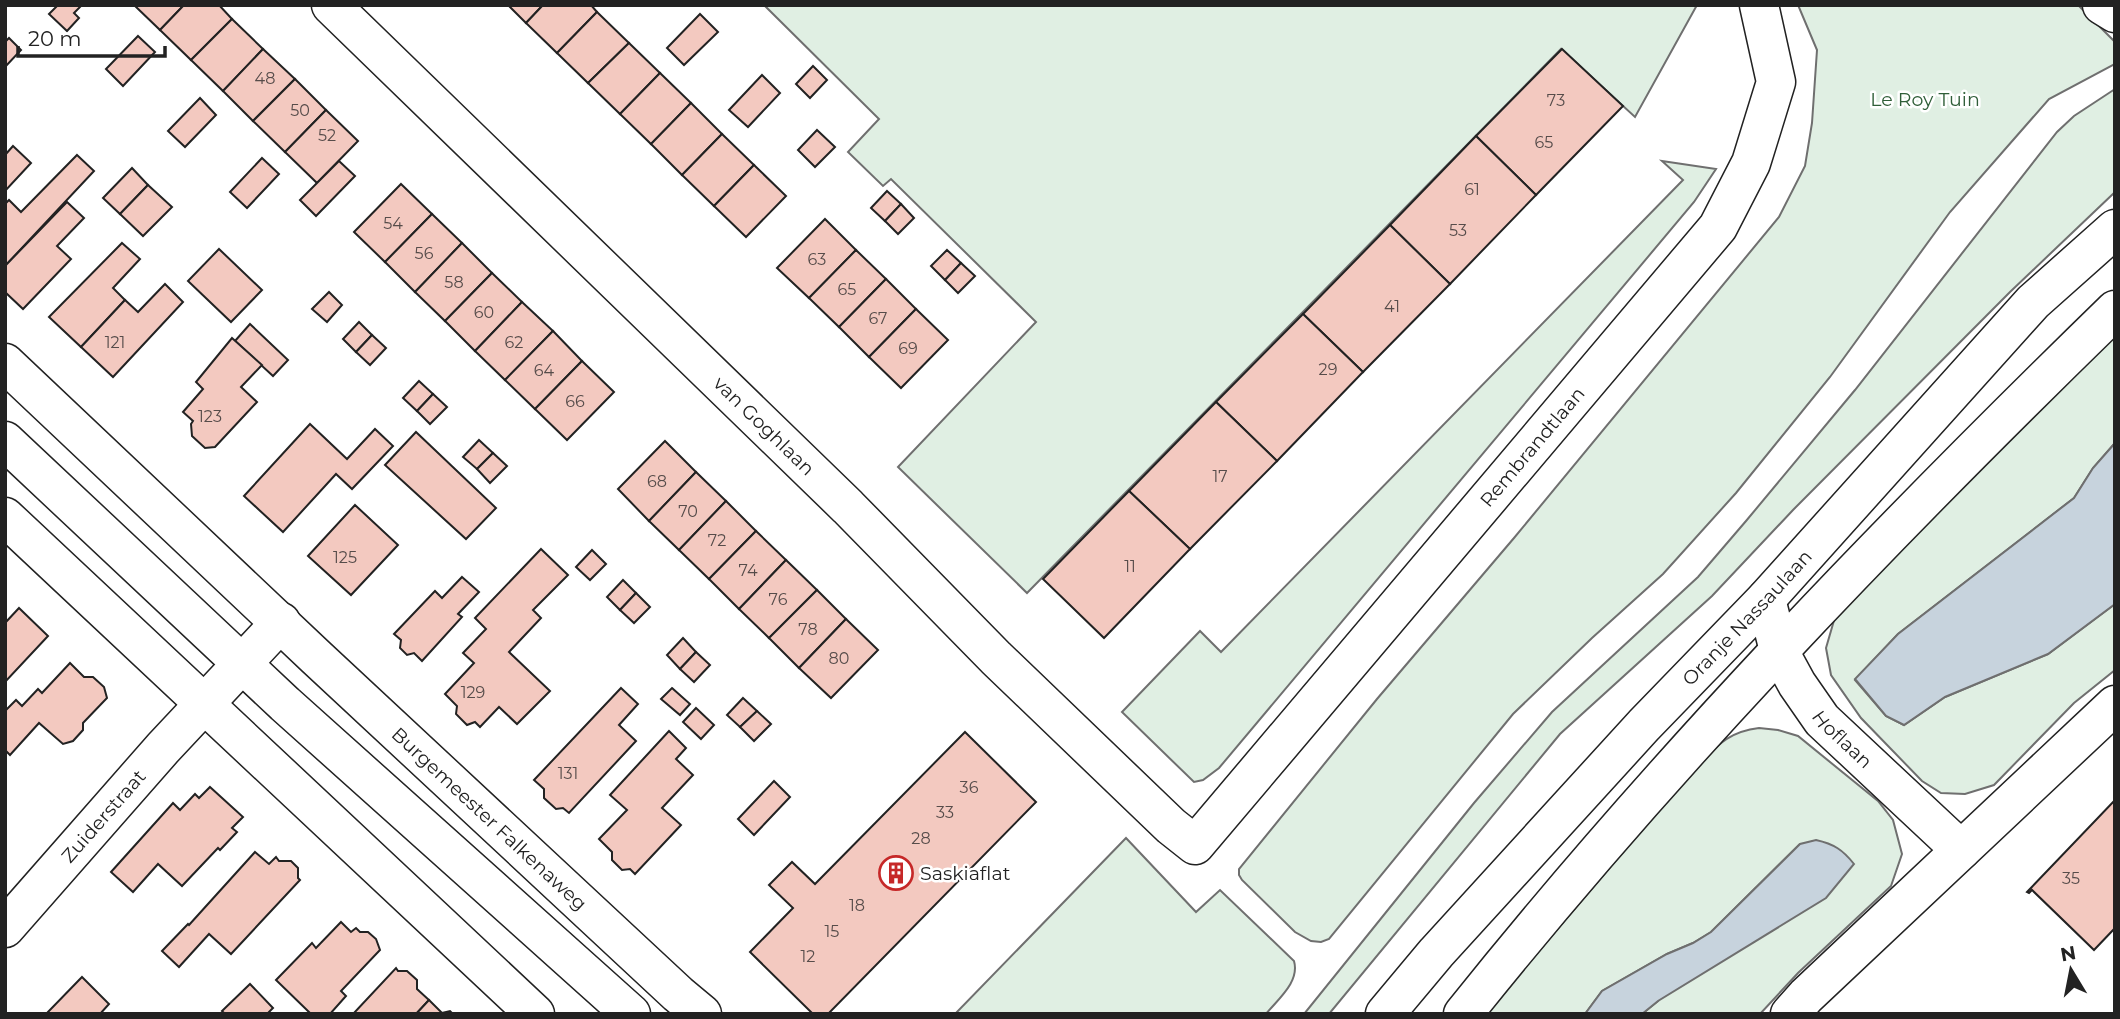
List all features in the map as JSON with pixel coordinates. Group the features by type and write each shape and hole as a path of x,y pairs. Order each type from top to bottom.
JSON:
{"street":[{"name":"van Goghlaan","path":"331,5 838,498 996,658 1171,826 1195,845"},
{"name":"Rembrandtlaan","path":"1195,845 1718,227 1751,163 1776,82 1759,5"},
{"path":"2102,5 2115,13"},
{"name":"Oranje Nassaulaan","path":"1385,1014 1436,953 1635,735 1766,599 2033,302 2115,229"},
{"path":"1463,1014 1665,775 1837,587 1979,442 2115,310"},
{"name":"Burgemeester Falkenaweg","path":"5,363 702,1014"},
{"path":"5,441 242,664 631,1014"},
{"path":"5,516 535,1014"},
{"name":"Hoflaan","path":"1766,599 1779,650 1797,684 1822,720 1961,850"},
{"path":"204,705 281,622"},
{"name":"Zuiderstraat","path":"5,928 204,705"},
{"path":"1790,1014 2115,705"}],"green space":[{"path":"764,5 1697,5 1635,117 1561,49 1027,593 898,467 1036,322 891,179 883,186 848,152 879,119"},
{"name":"Le Roy Tuin","path":"1798,5 2078,5 2115,42 2115,64 2049,99 1950,212 1830,377 1736,493 1663,574 1513,714 1329,939 1311,941 1295,932 1242,880 1239,869 1377,699 1779,217 1805,166 1812,123 1817,50"},
{"path":"2115,89 2115,192 2010,292 1793,510 1712,596 1560,734 1329,1014 1304,1014 1474,803 1552,712 1698,577 1746,521 1855,390 2057,132 2074,116"},
{"path":"1662,161 1716,169 1694,202 1219,768 1203,780 1194,782 1122,712 1200,631 1221,652 1683,180"},
{"path":"2115,327 2115,443 2093,468 2074,498 1898,634 1855,680 1886,716 1904,725 1945,697 2048,654 2115,604 2115,670 2074,703 1994,785 1965,794 1941,793 1922,781 1861,718 1831,675 1826,648 1835,617"},
{"path":"1759,728 1798,736 1878,801 1893,820 1902,854 1891,886 1798,973 1760,1014 1642,1014 1658,1001 1800,844 1711,932 1602,991 1585,1014 1485,1014 1692,771 1729,738 1737,733"},
{"path":"1126,838 1196,912 1220,890 1294,961 1291,983 1266,1014 955,1014"}],"shaded area":[{"path":"2115,443 2115,604 2048,654 1945,697 1904,725 1886,716 1855,679 1898,634 2074,498 2093,468"},
{"path":"1816,840 1838,848 1854,864 1826,898 1658,1001 1642,1014 1585,1014 1602,991 1711,932 1800,844"}],"building":[{"path":"58,5 81,6 74,13 79,18 67,31 49,14"},
{"path":"134,5 184,5 160,30"},
{"path":"184,5 219,5 232,19 191,60 160,30"},
{"path":"508,5 543,5 526,23"},
{"path":"543,5 591,5 597,12 557,53 526,23"},
{"path":"597,12 629,43 588,83 557,53"},
{"path":"700,14 718,32 684,65 667,48"},
{"path":"232,19 263,49 223,91 191,60"},
{"path":"138,36 155,52 123,86 106,69"},
{"path":"9,38 21,50 5,67 5,42"},
{"path":"629,43 660,73 620,114 588,83"},
{"path":"263,49 295,79 253,121 223,91"},
{"path":"1562,49 1623,106 1536,195 1476,136"},
{"path":"813,66 827,80 810,98 796,84"},
{"path":"660,73 691,103 651,144 620,114"},
{"path":"762,75 780,93 748,127 729,110"},
{"path":"295,79 326,110 285,152 253,121"},
{"path":"200,98 216,115 185,147 168,131"},
{"path":"691,103 722,134 682,175 651,144"},
{"path":"326,110 358,141 317,183 285,152"},
{"path":"817,130 835,147 815,167 798,150"},
{"path":"722,134 754,165 714,206 682,175"},
{"path":"1476,136 1536,195 1450,284 1390,225"},
{"path":"13,146 31,163 5,191 5,155"},
{"path":"77,155 94,171 5,266 5,204 9,200 21,212"},
{"path":"262,158 279,174 247,208 230,192"},
{"path":"339,161 355,176 316,216 300,200"},
{"path":"754,165 786,196 746,237 714,206"},
{"path":"132,168 148,185 120,214 103,198"},
{"path":"401,184 432,214 385,262 354,232"},
{"path":"148,185 172,207 143,236 120,214"},
{"path":"887,191 901,204 885,221 871,208"},
{"path":"67,202 84,218 57,246 71,259 23,309 5,292 5,266"},
{"path":"901,204 914,218 898,234 885,221"},
{"path":"432,214 462,243 415,292 385,262"},
{"path":"825,219 856,250 809,298 777,268"},
{"path":"1390,225 1450,284 1363,372 1303,314"},
{"path":"122,243 140,259 113,288 125,300 81,347 49,317"},
{"path":"462,243 492,273 445,321 415,292"},
{"path":"219,249 262,290 231,322 188,281"},
{"path":"856,250 886,279 839,327 809,298"},
{"path":"947,250 961,263 945,280 931,266"},
{"path":"961,263 975,276 958,293 945,280"},
{"path":"492,273 522,302 475,351 445,321"},
{"path":"886,279 916,309 869,357 839,327"},
{"path":"165,284 183,302 113,377 81,347 125,300 138,312"},
{"path":"329,292 342,305 327,322 312,309"},
{"path":"522,302 553,331 505,380 475,351"},
{"path":"916,309 948,340 901,388 869,357"},
{"path":"1303,314 1363,372 1277,461 1216,402"},
{"path":"359,322 372,335 356,352 343,339"},
{"path":"250,324 288,360 273,376 235,341"},
{"path":"553,331 582,361 535,409 505,380"},
{"path":"372,335 386,348 370,365 356,352"},
{"path":"232,338 262,365 241,387 257,402 215,447 205,448 192,436 193,421 183,412 203,389 196,382"},
{"path":"582,361 614,392 567,440 535,409"},
{"path":"419,381 433,394 417,411 403,398"},
{"path":"433,394 447,407 430,424 417,411"},
{"path":"1216,402 1277,461 1190,549 1129,491"},
{"path":"310,424 347,459 375,429 393,446 352,489 336,474 283,532 244,496"},
{"path":"416,432 496,508 466,539 385,465"},
{"path":"479,440 493,453 477,469 463,457"},
{"path":"665,441 696,472 649,521 618,489"},
{"path":"493,453 507,466 490,483 477,469"},
{"path":"696,472 726,501 679,550 649,521"},
{"path":"1129,491 1190,549 1104,638 1043,579"},
{"path":"726,501 756,531 709,579 679,550"},
{"path":"355,505 398,545 351,595 308,556"},
{"path":"756,531 786,560 739,609 709,579"},
{"path":"541,549 568,575 533,610 541,618 509,652 550,691 517,724 499,707 480,727 475,722 467,725 456,714 457,706 445,694 474,663 463,653 486,629 475,618"},
{"path":"592,550 606,564 590,580 576,567"},
{"path":"786,560 817,590 769,638 739,609"},
{"path":"462,577 479,592 458,614 462,617 422,661 414,653 407,655 400,648 401,640 394,634 435,591 442,598"},
{"path":"623,580 636,593 620,610 607,597"},
{"path":"817,590 846,619 799,668 769,638"},
{"path":"636,593 650,607 634,623 620,610"},
{"path":"19,608 48,636 5,682 5,623"},
{"path":"846,619 878,650 831,698 799,668"},
{"path":"683,638 696,652 680,669 667,655"},
{"path":"696,652 710,665 694,682 680,669"},
{"path":"70,663 84,677 93,677 104,687 107,698 83,723 83,730 73,741 63,744 39,723 10,755 5,750 5,711 16,700 22,706 38,689 42,693"},
{"path":"621,688 638,704 619,725 636,741 569,813 563,808 556,809 544,798 544,789 534,780"},
{"path":"672,688 690,704 680,715 661,699"},
{"path":"743,698 757,711 740,727 727,715"},
{"path":"696,708 714,725 701,739 683,722"},
{"path":"757,711 771,724 754,741 740,727"},
{"path":"669,731 686,748 676,759 693,775 662,808 681,825 635,874 630,869 622,870 612,860 612,852 599,839 627,810 610,795"},
{"name":"Saskiaflat","path":"965,732 1036,802 828,1014 813,1014 750,952 793,908 769,885 792,862 815,884"},
{"path":"774,781 790,797 754,835 738,819"},
{"path":"210,787 243,817 232,828 237,832 182,886 158,864 133,892 111,872 173,803 180,810 195,794 199,798"},
{"path":"2115,800 2115,928 2094,950 2032,890 2027,892"},
{"path":"255,852 269,864 276,857 279,861 291,861 298,868 300,880 231,954 209,934 179,967 162,951"},
{"path":"341,922 351,932 356,928 360,932 368,932 376,939 380,950 341,991 346,996 330,1014 311,1014 276,980 312,943 316,948"},
{"path":"396,968 398,971 407,971 417,980 417,989 429,1000 416,1014 353,1014"},
{"path":"82,977 109,1004 100,1014 46,1014"},
{"path":"250,984 273,1008 267,1014 225,1014 222,1011"},
{"path":"429,1000 442,1013 450,1011 453,1014 416,1014"}],"place":[{"name":"Saskiaflat","path":"896,873"}]}
